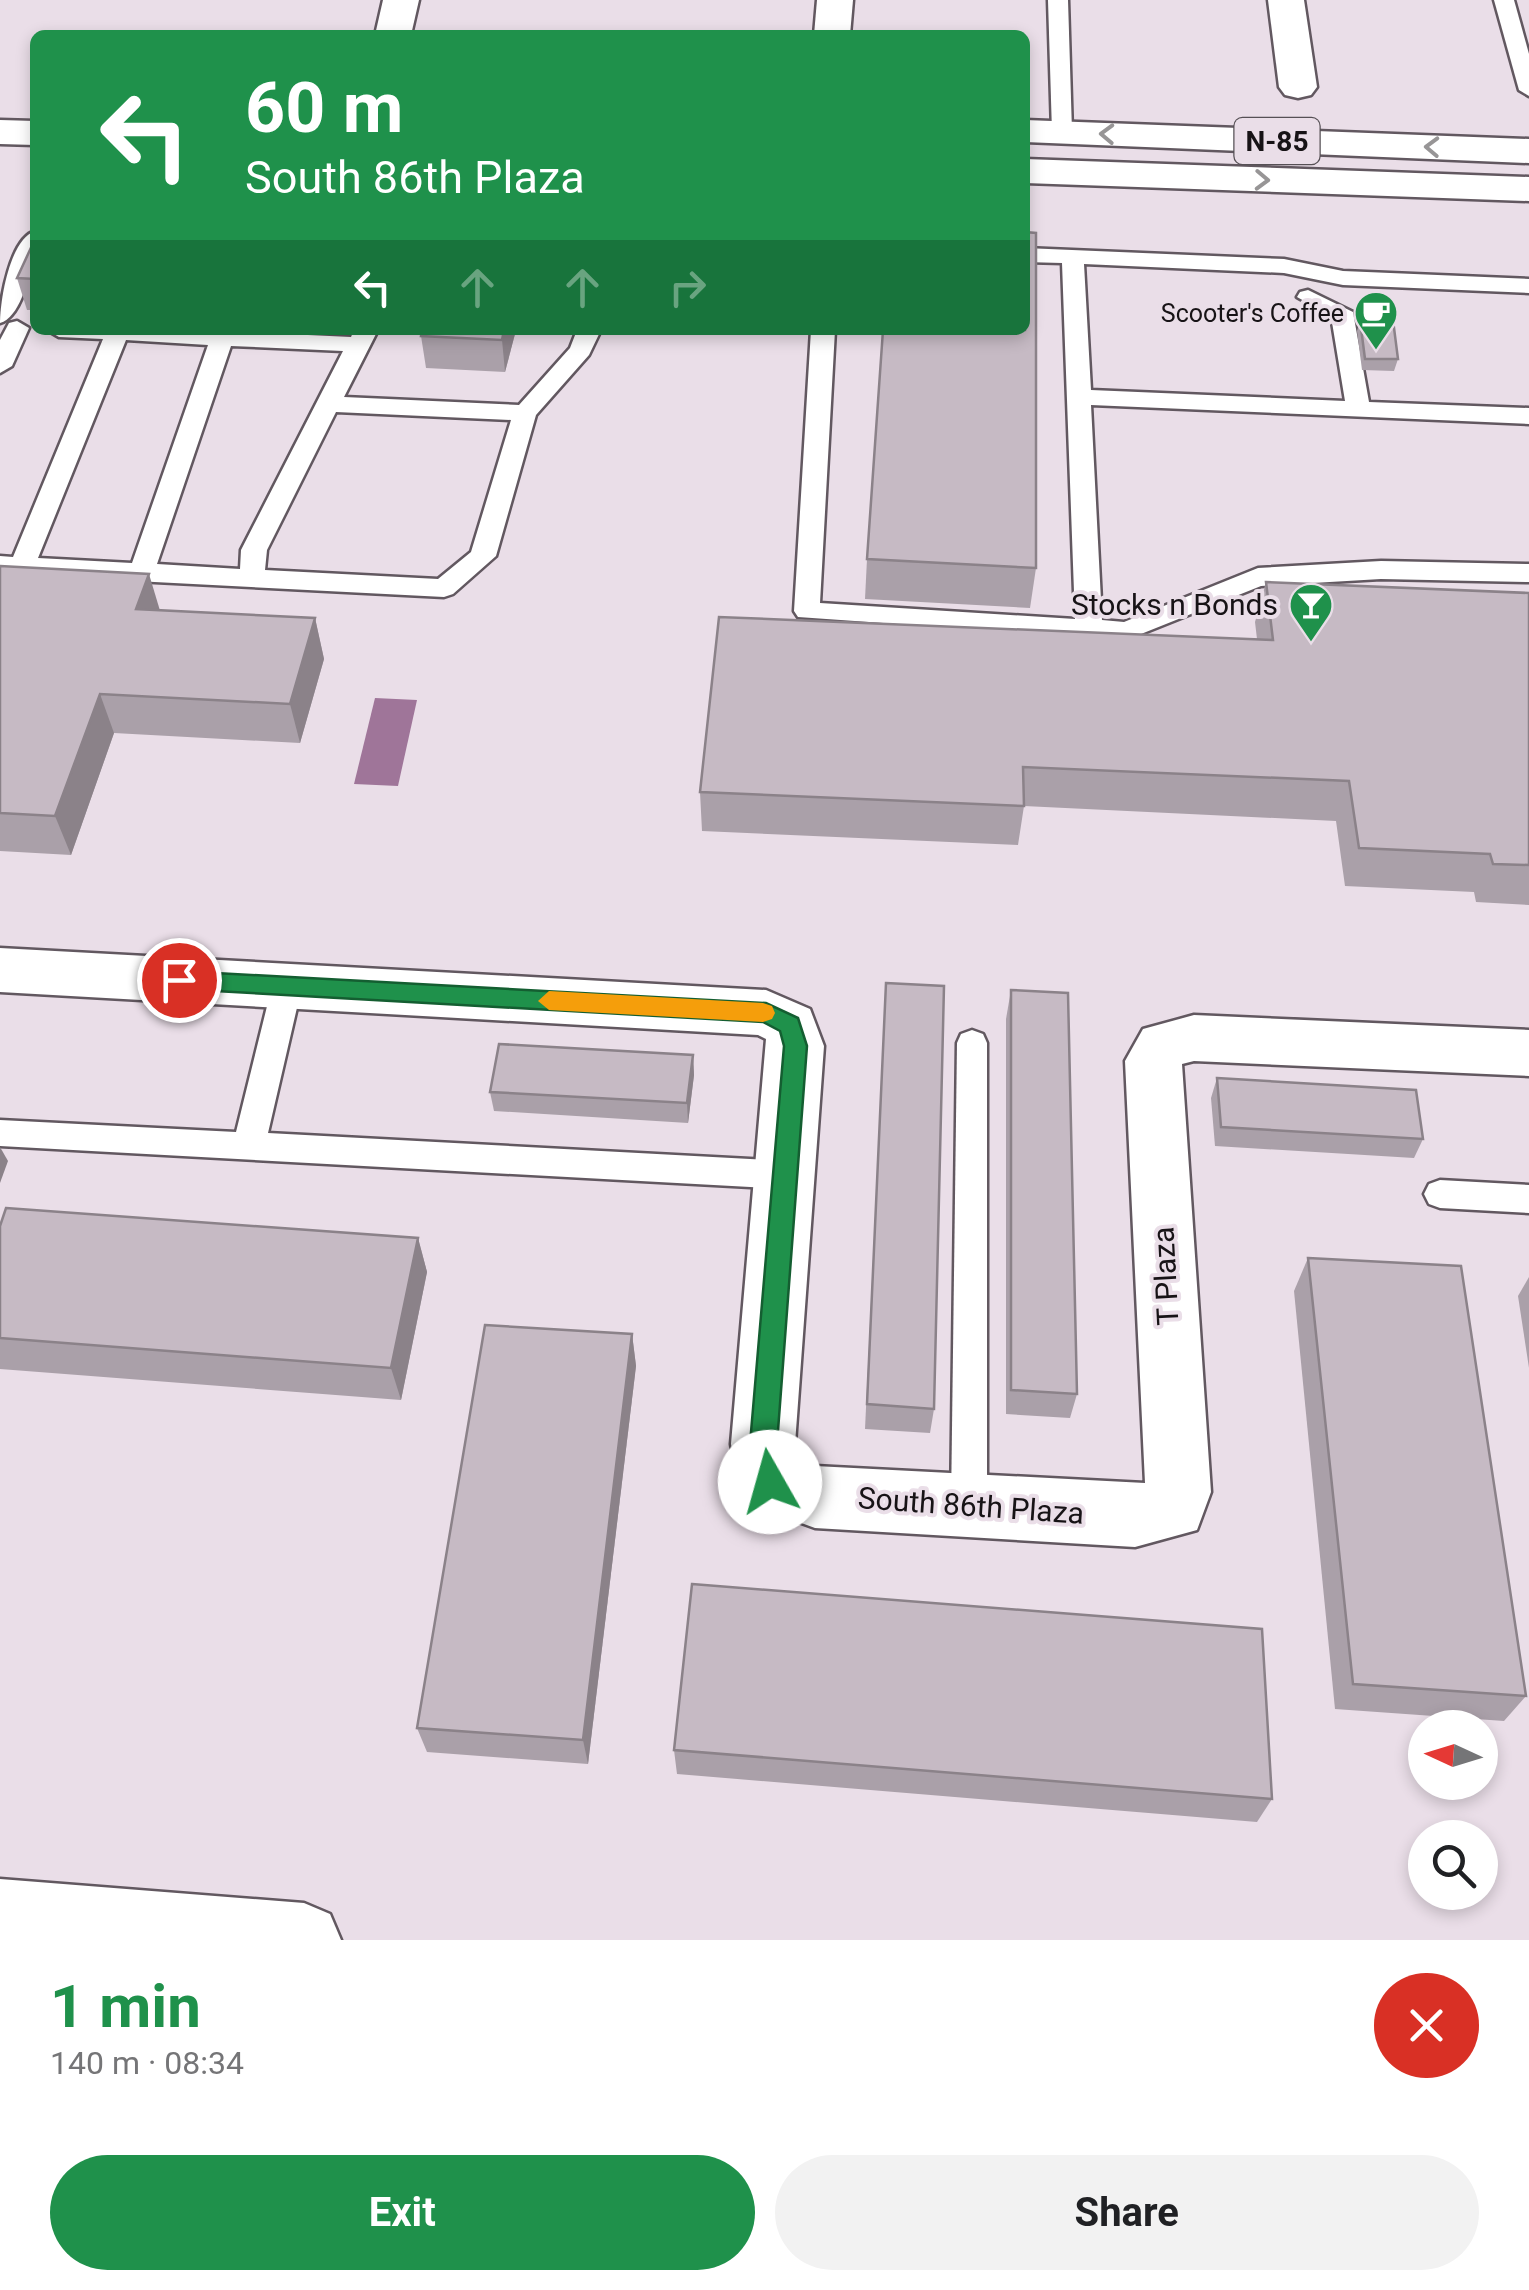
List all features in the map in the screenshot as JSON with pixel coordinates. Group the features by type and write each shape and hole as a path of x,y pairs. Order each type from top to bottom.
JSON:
{"street":[{"path":"394,30 401,0"},
{"path":"832,30 835,0"},
{"path":"1286,0 1298,87"},
{"path":"0,132 30,133"},
{"name":"N-85","path":"1043,132 1529,151"},
{"name":"N-85","path":"1030,171 1529,190"},
{"path":"0,970 766,1013 790,1025 796,1046 785,1176"},
{"name":"T Plaza","path":"1174,1508 1178,1492 1153,1061 1163,1045 1194,1038 1529,1054"},
{"name":"South 86th Plaza","path":"785,1176 763,1444 770,1482 815,1496 969,1506 1135,1516 1174,1508"},
{"path":"0,1916 304,1940"}],"lane":[{"path":"1043,132 1058,0"},
{"path":"1504,0 1529,90"},
{"path":"1030,255 1284,266 1344,278 1529,286"},
{"path":"1073,257 1089,629"},
{"path":"0,366 30,258"},
{"path":"1308,297 1342,312 1358,408"},
{"path":"116,335 11,566 444,588 483,556 526,412 581,350 586,335"},
{"path":"159,335 363,337 254,550 252,578"},
{"path":"822,335 807,611 1126,632 1258,578 1381,570 1529,573"},
{"path":"142,573 222,338"},
{"path":"1079,397 1529,416"},
{"path":"329,404 526,412"},
{"path":"249,1146 287,986"},
{"path":"969,1506 972,1043"},
{"path":"0,1132 785,1176"},
{"path":"1440,1194 1529,1198"}],"shaded area":[{"path":"375,698 417,700 398,786 354,784"}],"building":[{"path":"1030,232 1036,233 1036,568 867,559 883,335 1030,335"},
{"path":"30,250 30,279 17,278"},
{"name":"Scooter's Coffee","path":"1360,320 1393,320 1398,359 1365,359"},
{"path":"421,335 503,335 502,340"},
{"path":"0,566 149,574 136,609 315,618 290,704 100,694 55,816 0,813"},
{"path":"1266,582 1529,593 1529,865 1493,864 1490,854 1359,848 1349,781 1023,767 1024,806 700,792 719,617 1273,640"},
{"path":"886,983 944,986 934,1409 867,1404"},
{"path":"1011,990 1068,993 1077,1394 1011,1390"},
{"path":"499,1044 693,1055 687,1103 490,1092"},
{"path":"1217,1078 1416,1090 1423,1139 1221,1127"},
{"path":"6,1208 418,1238 391,1368 0,1338 0,1226"},
{"path":"1308,1258 1461,1266 1526,1696 1353,1684"},
{"path":"485,1325 632,1334 583,1740 417,1728"},
{"path":"692,1584 1262,1629 1272,1799 674,1750"}],"slow traffic":[{"path":"549,1001 763,1013"}],"place":[{"name":"Scooter's Coffee","path":"1376,351"},
{"name":"Stocks n Bonds","path":"1311,643"}],"route":[{"path":"179,980 766,1013 790,1025 796,1046 763,1444 770,1482"}]}
